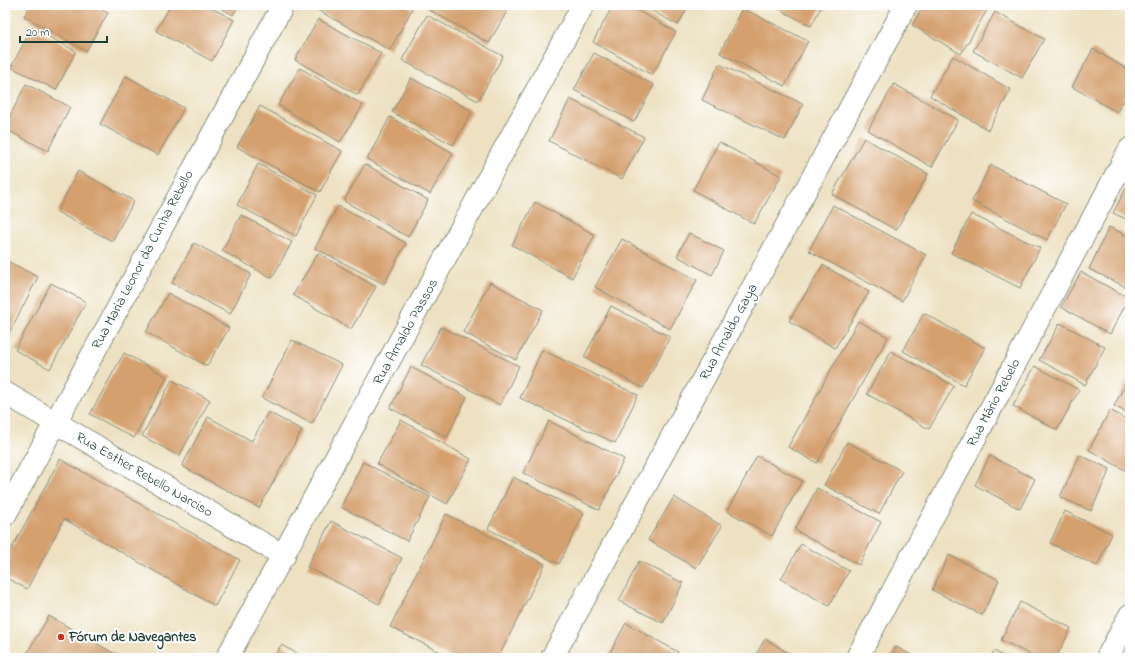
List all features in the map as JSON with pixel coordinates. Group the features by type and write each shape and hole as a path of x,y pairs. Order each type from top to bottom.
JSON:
{"street":[{"name":"Rua Maria Leonor da Cunha Rebello","path":"5,515 282,5"},
{"name":"Rua Arnaldo Passos","path":"228,658 583,5"},
{"name":"Rua Arnaldo Gaya","path":"552,658 906,5"},
{"name":"Rua Mário Rebelo","path":"858,658 1130,149"},
{"name":"Rua Esther Rebello Narciso","path":"5,393 284,556"},
{"path":"1107,658 1130,615"}],"building":[{"path":"31,5 94,5 108,13 86,51 24,16"},
{"path":"171,5 206,5 234,20 212,61 156,31"},
{"path":"216,5 239,5 233,15"},
{"path":"405,5 412,9 390,50 310,6"},
{"path":"428,5 510,6 489,43 426,8"},
{"path":"613,5 628,5 676,32 652,75 593,42"},
{"path":"641,5 689,5 678,25"},
{"path":"771,5 822,5 811,26"},
{"path":"924,5 990,5 961,54 912,25"},
{"path":"742,8 808,41 785,86 720,53"},
{"path":"995,12 1044,39 1022,78 973,51"},
{"path":"427,15 503,56 478,101 402,60"},
{"path":"318,19 381,53 358,95 295,60"},
{"path":"32,28 76,51 56,90 11,67"},
{"path":"1093,49 1130,71 1130,90 1117,112 1072,87"},
{"path":"594,53 654,85 634,122 574,90"},
{"path":"953,56 1011,90 988,130 930,96"},
{"path":"719,64 803,104 785,140 702,100"},
{"path":"300,68 363,105 340,142 278,105"},
{"path":"126,76 184,108 158,155 100,124"},
{"path":"411,78 472,111 453,145 392,112"},
{"path":"26,84 70,107 48,151 5,129 5,126"},
{"path":"894,84 958,120 932,167 868,130"},
{"path":"570,99 644,137 622,179 549,141"},
{"path":"260,106 342,151 320,192 237,147"},
{"path":"390,117 453,153 430,194 367,159"},
{"path":"864,138 928,174 896,230 832,194"},
{"path":"719,142 781,176 754,224 693,190"},
{"path":"258,164 317,195 296,236 237,205"},
{"path":"365,164 428,200 408,237 344,201"},
{"path":"991,165 1066,204 1047,240 972,201"},
{"path":"78,171 134,201 112,241 57,212"},
{"path":"1130,180 1130,221 1113,213"},
{"path":"535,202 595,235 572,278 512,245"},
{"path":"833,205 926,255 902,301 809,251"},
{"path":"338,206 406,243 384,284 315,248"},
{"path":"971,214 1040,248 1020,288 951,253"},
{"path":"241,215 292,242 272,278 222,251"},
{"path":"1109,227 1130,237 1130,289 1089,269"},
{"path":"689,233 724,251 712,275 677,256"},
{"path":"622,239 697,280 670,329 595,287"},
{"path":"194,243 251,274 230,314 172,283"},
{"path":"318,253 376,287 351,329 293,295"},
{"path":"7,261 38,277 5,341 5,265"},
{"path":"823,265 869,292 835,348 789,321"},
{"path":"1081,272 1129,298 1110,334 1061,307"},
{"path":"490,282 543,310 516,360 463,332"},
{"path":"51,283 86,302 50,369 15,350"},
{"path":"168,293 229,328 207,366 146,332"},
{"path":"611,306 670,337 643,388 584,357"},
{"path":"924,313 985,348 964,385 903,351"},
{"path":"858,321 888,337 817,463 788,447"},
{"path":"1060,323 1105,347 1085,385 1039,360"},
{"path":"441,327 519,366 500,405 421,365"},
{"path":"292,340 342,365 312,424 262,398"},
{"path":"542,350 638,395 615,443 520,398"},
{"path":"891,351 954,386 929,429 867,394"},
{"path":"124,353 167,377 134,438 90,414"},
{"path":"1035,366 1079,390 1057,430 1013,406"},
{"path":"411,367 467,397 447,437 390,408"},
{"path":"1130,375 1130,414 1114,406"},
{"path":"172,380 210,400 179,456 142,436"},
{"path":"1110,410 1130,421 1130,473 1089,450"},
{"path":"268,412 302,430 259,508 182,466 208,417 252,441"},
{"path":"401,420 471,459 447,504 377,464"},
{"path":"549,421 624,459 599,510 523,473"},
{"path":"847,442 902,471 879,514 824,485"},
{"path":"1080,455 1110,469 1091,511 1060,497"},
{"path":"757,456 802,481 772,536 727,511"},
{"path":"990,456 1035,479 1020,509 975,485"},
{"path":"60,459 240,560 215,606 64,519 27,589 5,577 5,561"},
{"path":"363,462 430,497 407,541 341,507"},
{"path":"513,477 584,513 559,564 488,529"},
{"path":"817,488 881,522 859,565 795,530"},
{"path":"674,497 722,526 696,568 648,540"},
{"path":"1065,511 1112,534 1097,566 1050,543"},
{"path":"446,514 545,564 498,658 452,658 390,627"},
{"path":"331,521 402,558 379,604 307,567"},
{"path":"801,544 849,571 829,606 781,579"},
{"path":"949,555 999,580 982,615 932,590"},
{"path":"639,561 683,583 663,623 619,601"},
{"path":"1020,602 1071,628 1056,658 1037,658 1001,640"},
{"name":"Fórum de Navegantes","path":"49,616 122,658 24,658"},
{"path":"626,623 678,652 674,658 607,658"},
{"path":"765,639 797,658 754,658"},
{"path":"281,645 306,658 274,658"},
{"path":"896,647 917,658 890,658"},
{"path":"994,651 1007,658 990,658"}],"place":[{"name":"Fórum de Navegantes","path":"61,637"}]}
